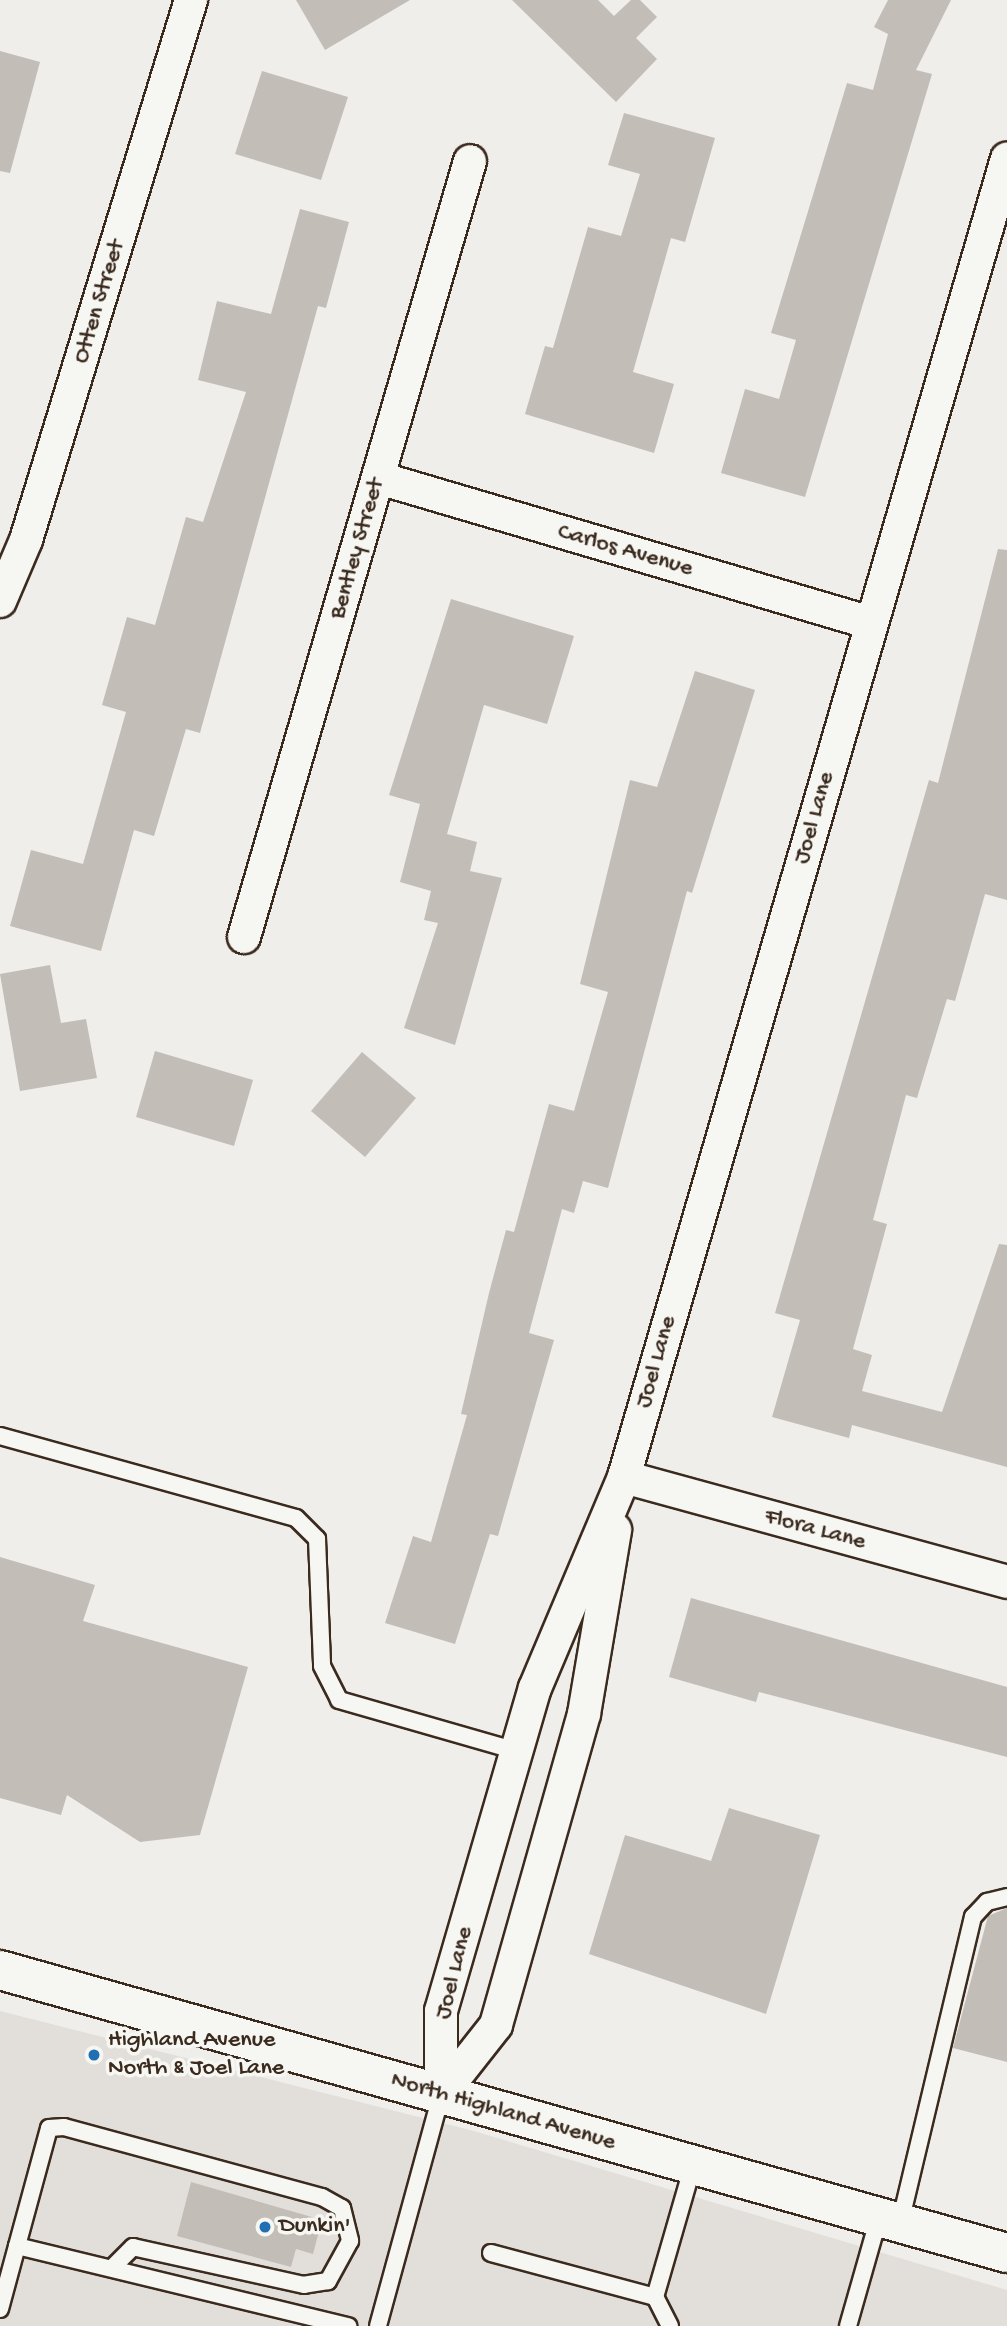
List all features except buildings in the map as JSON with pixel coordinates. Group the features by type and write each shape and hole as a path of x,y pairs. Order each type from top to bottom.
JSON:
{"street":[{"name":"Otten Street","path":"0,601 26,540 191,0"},
{"name":"Joel Lane","path":"441,2095 496,2025 584,1714 624,1477 1007,159"},
{"name":"Bentley Street","path":"244,937 470,161"},
{"name":"Carlos Avenue","path":"379,478 871,623"},
{"name":"Joel Lane","path":"441,2095 441,2011 535,1688 624,1477"},
{"name":"Flora Lane","path":"624,1477 1007,1582"},
{"name":"North Highland Avenue","path":"0,1970 1007,2253"}],"lane":[{"path":"0,1436 296,1518 317,1539 322,1666 339,1700 517,1751"},
{"path":"848,2326 890,2220 973,1917 988,1902 1007,1897"},
{"path":"378,2326 441,2095"},
{"path":"0,2309 49,2129 64,2127 322,2197 342,2208 350,2241 328,2281 304,2284 133,2247 112,2268"},
{"path":"670,2326 655,2297 693,2165"},
{"path":"17,2246 348,2326"},
{"path":"491,2253 655,2297"}],"shaded area":[{"path":"0,2011 474,2131 1007,2290 1007,2326 0,2326"}],"place":[{"name":"Highland Avenue North & Joel Lane","path":"94,2055"},
{"name":"Dunkin'","path":"265,2227"}]}
